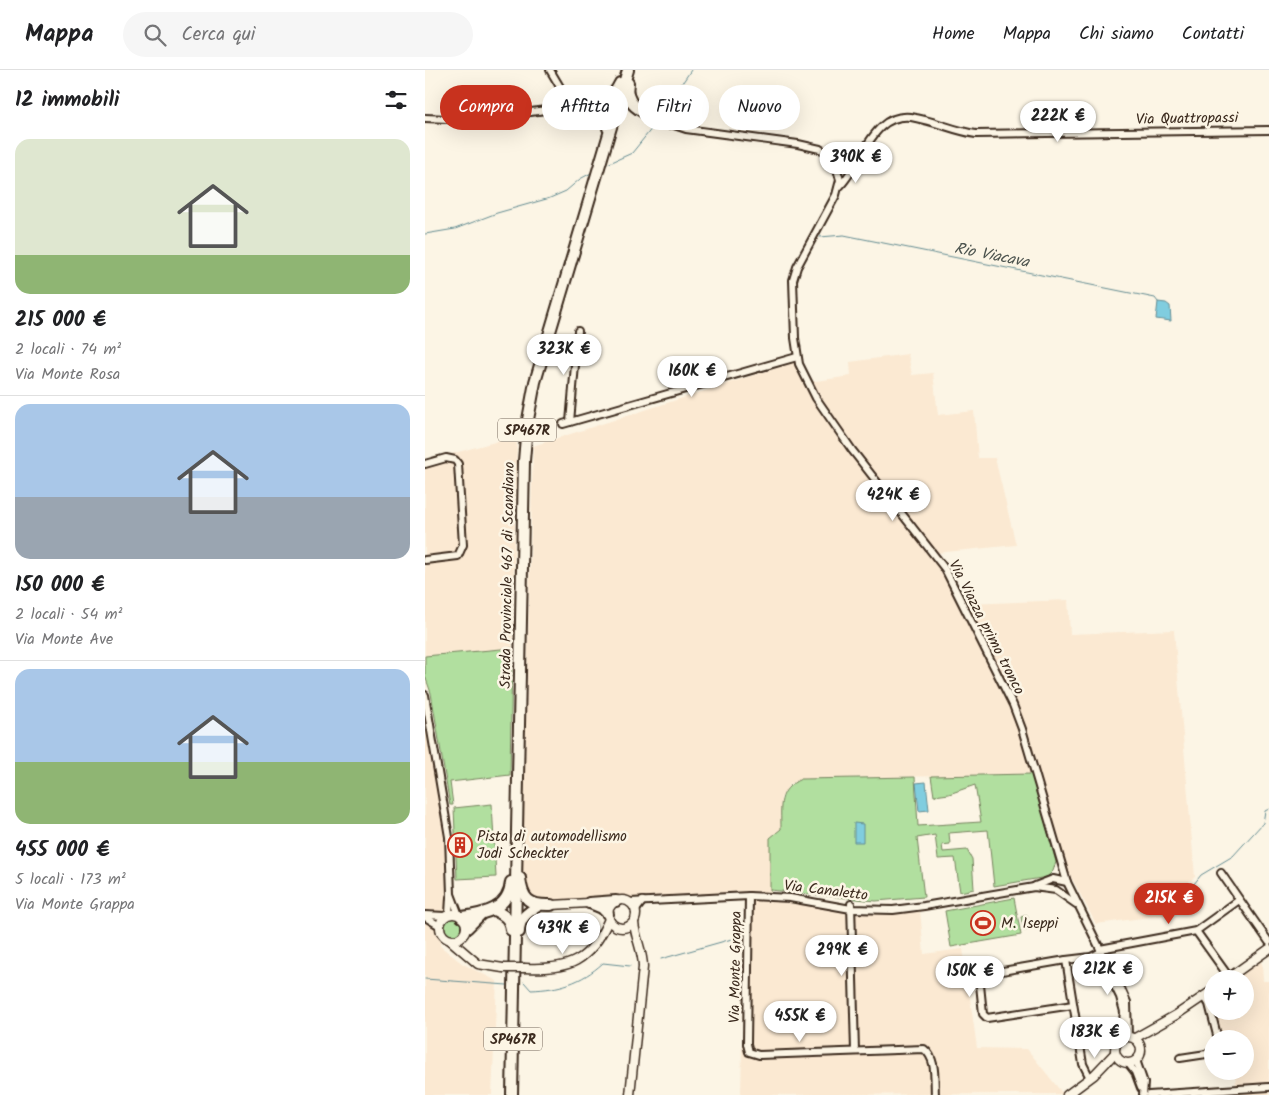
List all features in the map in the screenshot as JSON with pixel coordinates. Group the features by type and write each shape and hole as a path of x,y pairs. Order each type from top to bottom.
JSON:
{"highway":[{"path":"620,85 627,70"},
{"path":"627,70 626,93 629,101 637,109"},
{"name":"Strada Provinciale 467 di Scandiano","path":"512,1095 524,461 527,426 535,382 627,70"},
{"path":"607,130 605,138 608,138 620,114 626,110 637,109"},
{"path":"517,832 520,881 524,895 529,902 537,906"},
{"path":"461,916 480,915 494,910 506,900 511,892 517,832"},
{"path":"589,903 617,901"},
{"path":"589,903 602,908 608,917"},
{"path":"514,982 519,924 524,915 537,906 551,905"},
{"path":"494,910 504,915 510,922 514,982"},
{"path":"466,931 480,915"}],"main road":[{"path":"465,952 466,931 461,916 447,915 440,926 443,936 478,964 503,968 561,968 579,959 599,937 608,917 610,906 617,901 630,902 635,918 635,935 641,951 643,967 630,1095"},
{"path":"551,905 589,903"},
{"path":"608,917 621,928 635,935"},
{"path":"599,937 621,928 635,918"},
{"path":"450,940 458,939 466,931"},
{"path":"1239,970 1269,949"},
{"path":"1067,1095 1092,1077 1115,1054 1115,1045 1176,1015 1204,996"},
{"path":"1092,1077 1140,1054 1141,1046 1146,1039 1175,1019 1176,1015"},
{"path":"1128,1037 1141,1046"},
{"path":"1115,1054 1128,1061"}],"street":[{"path":"551,70 559,85"},
{"path":"425,118 470,120 542,111"},
{"name":"Via Quattropassi","path":"838,188 857,162 877,129 889,120 903,117 915,118 961,132 976,134 1269,130"},
{"path":"697,130 798,144 857,162"},
{"path":"829,154 838,167 847,169 857,162"},
{"path":"838,167 848,159"},
{"name":"Via Viazza primo tronco","path":"838,167 838,188 794,273 792,291 797,357 804,376 831,420 896,509 945,569 953,584 1022,729 1067,882 1104,959 1109,962 1126,998 1128,1037"},
{"path":"571,422 578,332"},
{"path":"563,424 797,357"},
{"path":"425,464 446,458 455,460 458,464 463,545 458,556 425,560"},
{"path":"425,695 449,836 451,894 447,915 425,916"},
{"path":"1060,862 1053,879 1067,882"},
{"path":"1221,873 1269,942"},
{"name":"Via Canaletto","path":"630,902 749,896 790,898 851,907 893,910 1034,887 1053,879"},
{"path":"1056,890 1067,882"},
{"name":"Via Canaletto","path":"1034,887 1056,890 1078,906"},
{"path":"451,894 461,916"},
{"name":"Via Monte Grappa","path":"749,896 747,1044 749,1052 759,1055 924,1049 931,1054 933,1062 935,1095"},
{"path":"1073,1005 987,1018 983,1014 979,975 1091,956 1100,950 1196,931 1239,900"},
{"path":"635,918 636,910 643,901"},
{"path":"851,907 855,1051"},
{"path":"425,916 440,926"},
{"path":"1196,931 1223,970"},
{"path":"1066,960 1083,1064 1092,1077"},
{"path":"1180,1058 1204,1054"},
{"path":"1128,1061 1145,1094 1269,1087"}],"shaded area":[{"path":"908,354 912,375 933,373 938,415 974,411 978,458 995,458 1016,545 936,553 968,604 1068,600 1070,634 1174,630 1195,877 1164,901 1165,915 1096,924 1069,873 1038,774 801,779 790,784 781,798 781,829 770,838 771,892 542,902 529,897 522,881 533,446 801,360 809,382 851,376 850,362"},
{"path":"517,436 512,648 425,656 425,461"},
{"path":"425,708 446,837 447,910 440,946 463,964 497,981 492,1095 425,1095"},
{"path":"745,900 920,910 924,954 963,949 977,1048 1027,1049 1063,1094 741,1095"},
{"path":"1257,959 1262,963 1263,981 1269,981 1269,1095 1210,1095 1210,1089 1236,1088 1236,1080 1254,1080 1254,1030 1215,1030 1211,1020 1254,1020 1254,970 1242,970"}],"green space":[{"path":"512,648 510,775 450,782 453,805 450,805 431,693 425,676 425,656"},
{"path":"1032,774 1056,862 1053,871 1047,877 994,886 988,830 949,833 950,844 942,845 943,852 967,850 972,859 974,889 960,892 955,858 938,859 935,835 917,838 924,897 876,901 770,890 770,838 781,829 781,806 784,794 793,783 801,779 915,777 918,826 981,822 975,785 949,794 934,796 931,776"},
{"path":"492,804 496,877 457,879 454,808"},
{"name":"M. Iseppi","path":"1014,898 1021,935 951,947 945,911"},
{"path":"1027,915 1031,929 1024,931 1021,917"},
{"path":"454,917 461,920 464,927 461,934 454,937 447,934 444,927 447,920"}],"water":[{"path":"1158,302 1166,303 1170,306 1171,321 1156,319"},
{"path":"926,782 929,810 919,811 916,783"},
{"path":"854,823 863,824 863,842 854,842"}],"waterway":[{"path":"681,85 691,70"},
{"path":"603,166 632,153 651,130"},
{"path":"425,234 455,229 497,213 550,198 566,191 580,179 593,172"},
{"name":"Rio Viacava","path":"820,237 844,235 1155,298 1158,302"},
{"path":"1170,890 1187,893 1201,875 1233,856 1263,823 1265,811 1269,809"},
{"path":"1047,885 1060,883"},
{"path":"661,959 746,935"},
{"path":"524,982 531,990 551,988 578,980 603,963 630,966"},
{"path":"425,979 507,985"}],"place":[{"name":"Pista di automodellismo Jodi Scheckter","path":"460,845"},
{"name":"M. Iseppi","path":"983,923"}]}
